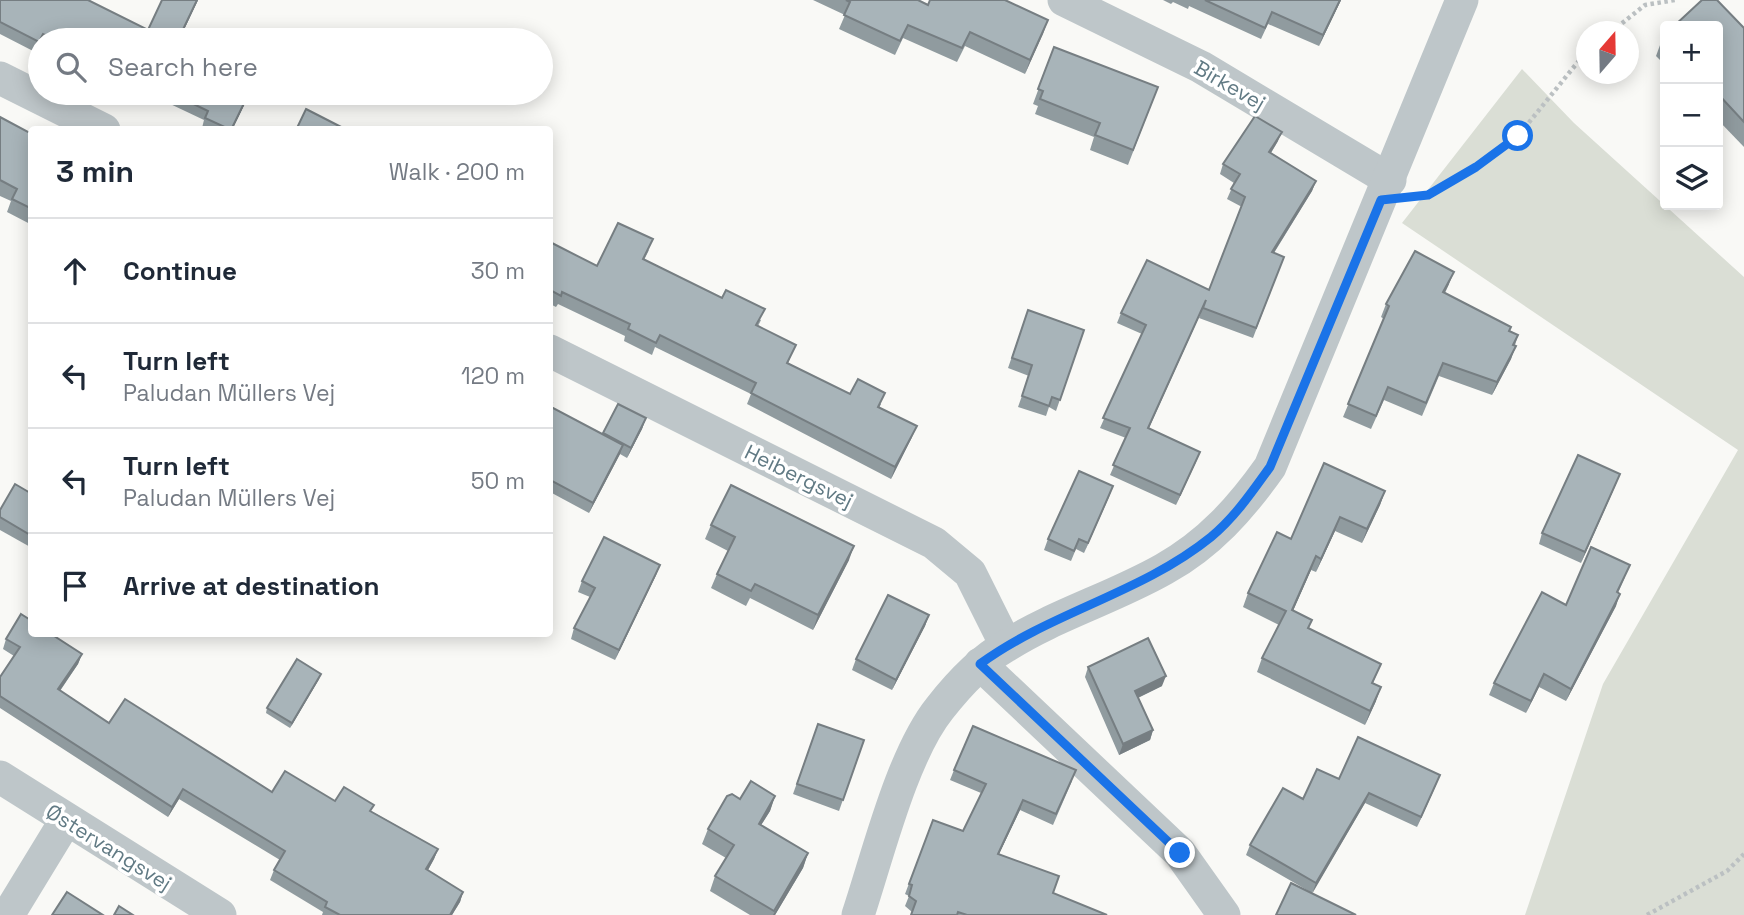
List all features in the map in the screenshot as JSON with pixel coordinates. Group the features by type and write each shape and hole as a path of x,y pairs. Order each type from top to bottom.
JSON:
{"street":[{"name":"Birkevej","path":"1064,0 1201,67 1385,190"},
{"path":"858,915 912,754 939,709 993,655 1165,569 1212,536 1242,506 1270,467 1462,0"},
{"path":"0,78 28,92"},
{"path":"54,105 96,126"},
{"name":"Heibergsvej","path":"553,352 934,543 970,573 993,655"},
{"path":"993,655 1180,853 1224,915"},
{"name":"Østervangsvej","path":"0,777 219,915"},
{"path":"8,915 66,820"}],"path":[{"path":"1625,21 1645,5 1675,0"},
{"path":"1385,190 1428,195 1476,167 1518,136 1576,65"},
{"path":"1647,915 1727,871 1744,854"}],"shaded area":[{"path":"1522,69 1574,123 1660,201 1660,210 1670,210 1744,277 1744,915 1525,915 1603,684 1738,450 1402,223"}],"building":[{"path":"0,0 88,0 144,28 28,28 28,36 0,22"},
{"path":"162,0 197,0 184,28 149,28"},
{"path":"846,0 918,0 928,5 930,0 1005,0 1048,20 1030,60 970,32 962,48 908,25 900,41 844,15 850,2"},
{"path":"1205,0 1340,0 1323,35 1272,12 1265,28"},
{"path":"1702,0 1717,0 1744,28 1744,122 1723,99 1723,21 1679,21"},
{"path":"1054,47 1158,87 1133,150 1095,135 1100,123 1040,99 1043,91 1038,89"},
{"path":"196,105 243,105 233,126 222,126 205,118 208,111"},
{"path":"306,109 339,126 298,126"},
{"path":"1255,116 1282,132 1269,152 1316,181 1272,252 1284,257 1256,328 1203,308 1206,300 1148,428 1200,452 1180,495 1113,465 1130,428 1103,418 1146,325 1121,313 1147,260 1209,290 1245,197 1231,189 1240,174 1223,164"},
{"path":"0,117 28,132 28,207 12,199 17,189 0,180"},
{"path":"618,223 653,239 643,259 722,298 726,290 765,309 756,325 796,345 787,363 850,394 858,379 885,393 878,407 917,426 895,467 751,393 756,383 660,335 656,343 628,329 630,324 562,292 561,296 553,292 553,244 597,266"},
{"path":"1415,251 1454,272 1443,292 1511,327 1509,331 1518,335 1513,345 1516,346 1497,382 1443,363 1426,403 1388,387 1376,416 1348,404 1389,306 1386,304"},
{"path":"1028,310 1084,330 1060,400 1052,397 1049,406 1022,396 1032,365 1012,358"},
{"path":"618,404 646,418 631,448 603,433"},
{"path":"553,408 623,445 593,503 553,482"},
{"path":"1578,455 1620,474 1585,552 1542,533"},
{"path":"1324,463 1385,491 1367,529 1340,517 1321,559 1316,556 1292,610 1312,620 1308,628 1381,664 1372,683 1381,687 1370,711 1262,658 1286,611 1248,593 1277,532 1291,539"},
{"path":"1079,471 1113,486 1088,543 1079,539 1074,551 1048,539"},
{"path":"15,484 28,492 28,534 0,517 0,510"},
{"path":"731,485 854,546 818,615 755,584 751,591 717,574 735,537 711,525"},
{"path":"604,537 660,565 619,650 574,628 595,588 582,581"},
{"path":"1591,547 1630,565 1617,592 1620,594 1571,689 1544,674 1531,701 1494,683 1542,592 1566,605"},
{"path":"888,595 929,615 896,680 856,659"},
{"path":"21,614 28,618 28,637 56,637 82,654 58,689 109,723 125,699 272,792 285,771 335,801 344,787 374,805 370,811 438,849 426,869 463,892 450,915 340,915 325,907 327,902 274,870 285,851 183,789 172,807 0,696 0,677 20,647 6,639"},
{"path":"1148,638 1166,676 1135,691 1153,730 1123,744 1088,667"},
{"path":"297,659 321,674 292,723 267,708"},
{"path":"818,724 864,740 843,800 797,784"},
{"path":"973,726 1076,770 1056,814 1023,800 998,854 1059,876 1053,893 1107,915 967,915 958,912 957,915 911,915 916,901 909,896 912,885 909,884 933,820 963,831 986,784 954,770"},
{"path":"1358,737 1440,775 1421,817 1369,793 1316,883 1250,845 1283,788 1303,799 1317,769 1339,779"},
{"path":"751,781 775,796 759,824 808,853 774,911 715,876 734,845 708,829 727,796 732,794 740,799"},
{"path":"1291,883 1356,915 1276,915"},
{"path":"67,892 103,915 52,915"},
{"path":"119,906 133,915 114,915"}],"route":[{"path":"1180,853 980,664 1006,645 1165,569 1212,536 1242,506 1270,467 1381,200 1428,195 1476,167 1518,136"}]}
